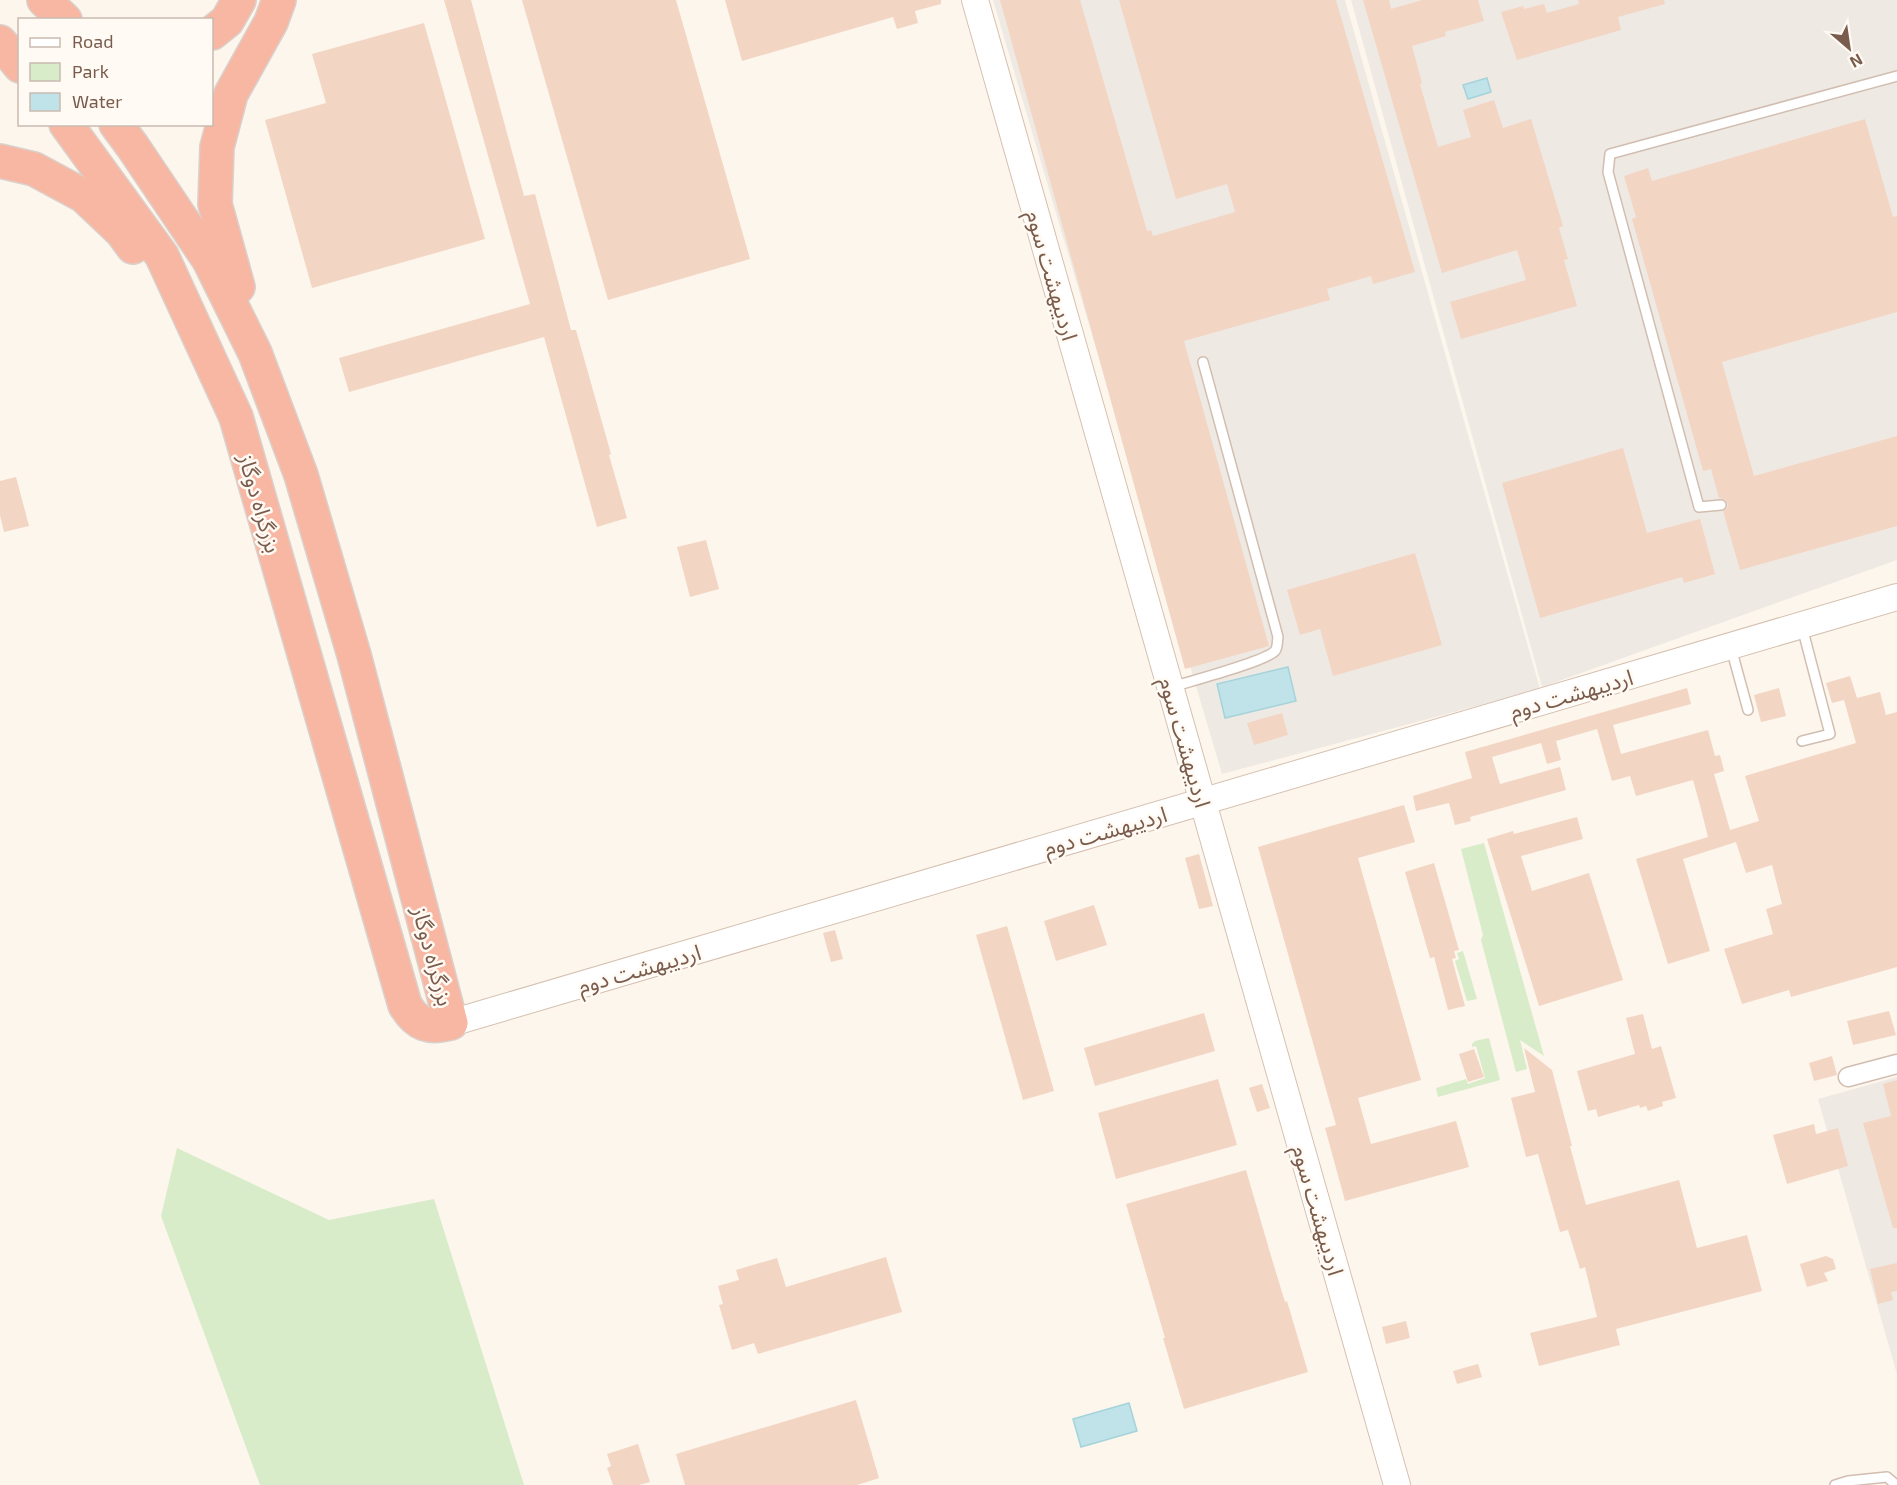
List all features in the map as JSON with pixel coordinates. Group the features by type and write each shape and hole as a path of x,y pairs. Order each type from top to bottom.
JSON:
{"highway":[{"path":"21,0 34,18"},
{"path":"44,0 63,18"},
{"path":"213,32 226,21 238,0"},
{"path":"255,352 215,204 217,147 231,94 271,22 279,0"},
{"path":"0,42 18,64"},
{"name":"بزرگراه دوگاز","path":"67,126 162,255 199,333 239,428 405,1005 412,1017 423,1024 441,1026 451,1023 354,655 301,475 255,352 209,260 117,126"},
{"path":"0,161 34,169 84,196 122,232 199,333"}],"street":[{"name":"اردیبهشت سوم","path":"975,0 1397,1485"},
{"name":"اردیبهشت دوم","path":"451,1023 1897,597"},
{"path":"1848,1077 1897,1064"}],"lane":[{"path":"1721,505 1700,507 1608,172 1610,154 1897,76"},
{"path":"1170,687 1254,662 1273,653 1277,648 1278,638 1203,362"},
{"path":"1802,625 1830,735 1802,741"},
{"path":"1730,646 1748,710"},
{"path":"1835,1485 1848,1481 1887,1477 1896,1485"}],"shaded area":[{"path":"993,0 1345,0 1540,689 1222,774"},
{"path":"1351,0 1897,0 1897,560 1542,687"},
{"path":"1897,1077 1897,1374 1818,1099"}],"green space":[{"path":"1484,843 1544,1056 1520,1040 1527,1069 1516,1072 1481,940 1483,935 1461,849"},
{"path":"1463,951 1477,999 1467,1001 1455,961 1459,959 1457,953"},
{"path":"1489,1038 1500,1080 1438,1097 1436,1088 1466,1079 1468,1084 1485,1078 1476,1046 1472,1047 1472,1044 1475,1041"},
{"path":"177,1148 329,1220 434,1199 524,1485 260,1485 161,1216"}],"water":[{"path":"1487,78 1491,92 1468,99 1463,85"},
{"path":"1288,667 1296,701 1225,718 1217,684"},
{"path":"1129,1403 1137,1431 1081,1447 1073,1419"}],"building":[{"path":"444,0 471,0 524,196 535,194 571,330 576,330 627,518 597,527 544,337 349,392 339,358 530,304"},
{"path":"522,0 676,0 750,259 608,300"},
{"path":"725,0 941,0 941,4 915,11 918,23 897,29 893,17 742,61"},
{"path":"1000,0 1080,0 1147,231 1151,230 1153,236 1235,212 1227,184 1176,199 1119,0 1336,0 1415,272 1373,284 1371,276 1327,289 1330,300 1184,341 1269,646 1185,669"},
{"path":"1363,0 1389,0 1391,9 1422,0 1478,0 1484,21 1445,32 1446,36 1412,46 1438,147 1471,137 1463,110 1494,100 1503,128 1531,119 1563,226 1559,228 1568,259 1564,260 1577,306 1461,339 1450,302 1526,280 1517,250 1442,273"},
{"path":"1578,0 1664,0 1665,4 1618,17 1621,30 1517,60 1501,12 1523,6 1524,9 1544,4 1547,13 1579,4"},
{"path":"424,23 485,239 312,288 265,120 326,103 312,54"},
{"path":"1865,119 1893,217 1897,216 1897,312 1722,362 1754,476 1897,436 1897,526 1740,570 1723,511 1728,504 1724,499 1719,498 1711,469 1703,471 1632,219 1636,217 1624,176 1648,168 1652,181"},
{"path":"1623,448 1647,533 1700,519 1715,574 1684,583 1682,577 1540,618 1502,483"},
{"path":"16,477 29,526 4,532 0,515 0,481"},
{"path":"706,540 719,589 690,597 677,547"},
{"path":"1415,553 1442,645 1333,676 1320,629 1300,635 1287,590"},
{"path":"1850,676 1857,698 1880,692 1886,715 1897,712 1897,967 1791,997 1789,990 1742,1004 1724,949 1773,934 1766,909 1782,904 1772,865 1746,873 1736,842 1683,859 1710,951 1668,964 1636,859 1708,837 1693,780 1636,796 1630,776 1612,781 1597,729 1556,741 1561,760 1547,764 1541,743 1492,757 1500,784 1560,767 1566,790 1470,817 1471,821 1455,825 1449,803 1416,811 1413,796 1472,778 1465,752 1687,688 1691,704 1613,725 1621,754 1708,730 1715,756 1720,755 1724,771 1714,774 1730,830 1759,821 1745,776 1856,743 1844,700 1832,703 1826,683"},
{"path":"1779,688 1786,716 1761,722 1754,695"},
{"path":"1282,713 1288,735 1254,745 1247,723"},
{"path":"1404,805 1415,842 1358,858 1421,1080 1358,1098 1371,1144 1456,1121 1469,1167 1345,1201 1325,1128 1336,1125 1258,847"},
{"path":"1577,817 1583,839 1521,856 1532,891 1589,873 1623,980 1539,1006 1487,839"},
{"path":"1199,854 1213,906 1199,909 1185,858"},
{"path":"1434,863 1459,950 1454,951 1456,958 1452,959 1465,1006 1448,1010 1434,957 1430,958 1405,872"},
{"path":"1094,905 1107,945 1056,961 1044,921"},
{"path":"1007,926 1054,1091 1023,1100 976,935"},
{"path":"835,930 843,959 831,962 823,933"},
{"path":"1889,1011 1896,1035 1853,1045 1847,1021"},
{"path":"1204,1013 1215,1051 1095,1086 1084,1048"},
{"path":"1643,1014 1652,1049 1661,1046 1676,1098 1662,1102 1663,1106 1648,1111 1646,1106 1640,1108 1639,1105 1598,1117 1596,1109 1588,1111 1577,1071 1635,1054 1626,1018"},
{"path":"1524,1048 1552,1070 1586,1205 1679,1180 1697,1248 1747,1235 1762,1291 1616,1329 1620,1345 1539,1366 1530,1333 1597,1317 1585,1267 1580,1269 1568,1230 1560,1232 1538,1154 1526,1157 1511,1098 1535,1092"},
{"path":"1474,1049 1484,1077 1468,1082 1459,1054"},
{"path":"1832,1056 1837,1075 1814,1081 1809,1063"},
{"path":"1218,1079 1237,1145 1116,1179 1098,1113"},
{"path":"1897,1080 1897,1228 1893,1228 1863,1123 1891,1116 1883,1084"},
{"path":"1262,1084 1270,1108 1257,1112 1249,1088"},
{"path":"1814,1124 1816,1134 1838,1128 1848,1166 1787,1184 1773,1135"},
{"path":"1246,1170 1308,1372 1184,1409 1126,1204"},
{"path":"1826,1256 1833,1259 1836,1269 1824,1273 1828,1281 1807,1287 1800,1264"},
{"path":"886,1257 902,1312 758,1354 754,1343 732,1350 719,1305 723,1304 718,1286 739,1280 736,1270 777,1258 786,1287"},
{"path":"1897,1263 1897,1291 1891,1292 1893,1300 1878,1304 1870,1269"},
{"path":"1406,1321 1410,1338 1386,1344 1382,1327"},
{"path":"1478,1364 1482,1377 1457,1384 1453,1371"},
{"path":"856,1400 879,1478 857,1485 685,1485 676,1454"},
{"path":"638,1444 650,1482 639,1485 613,1485 607,1468 611,1466 607,1454"}]}
